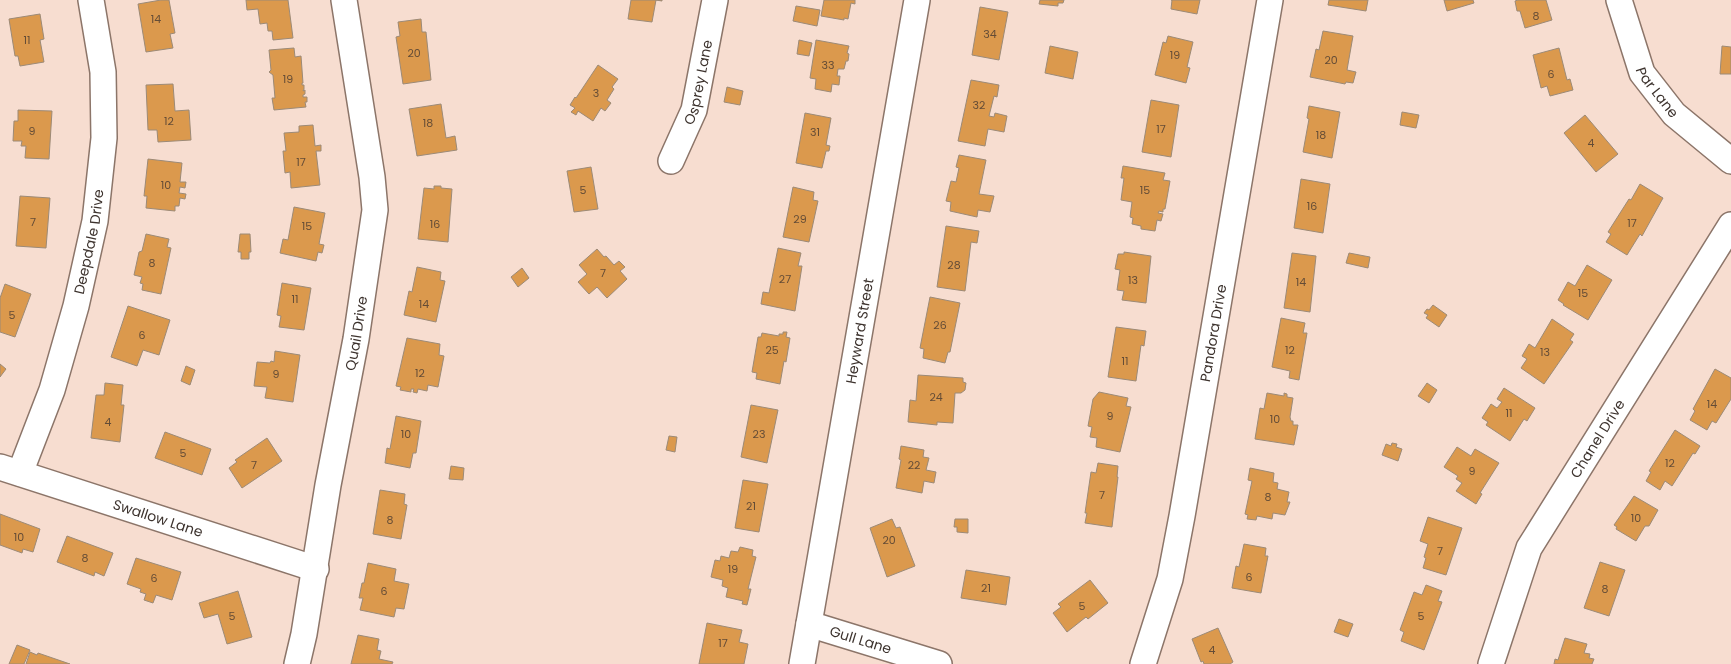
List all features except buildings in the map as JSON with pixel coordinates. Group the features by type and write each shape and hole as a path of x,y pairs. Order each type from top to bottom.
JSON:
{"street":[{"name":"Deepdale Drive","path":"10,470 52,390 76,306 95,221 104,138 103,82 91,0"},
{"name":"Quail Drive","path":"297,664 316,568 328,485 356,339 375,210 372,177 344,0"},
{"name":"Osprey Lane","path":"671,161 694,110 715,0"},
{"name":"Heyward Street","path":"802,664 917,0"},
{"name":"Pandora Drive","path":"1143,664 1170,579 1270,0"},
{"name":"Par Lane","path":"1619,0 1642,73 1674,114 1731,161"},
{"name":"Chanel Drive","path":"1491,664 1529,548 1731,225"},
{"name":"Swallow Lane","path":"10,470 316,568"},
{"name":"Gull Lane","path":"809,624 939,664"}]}
